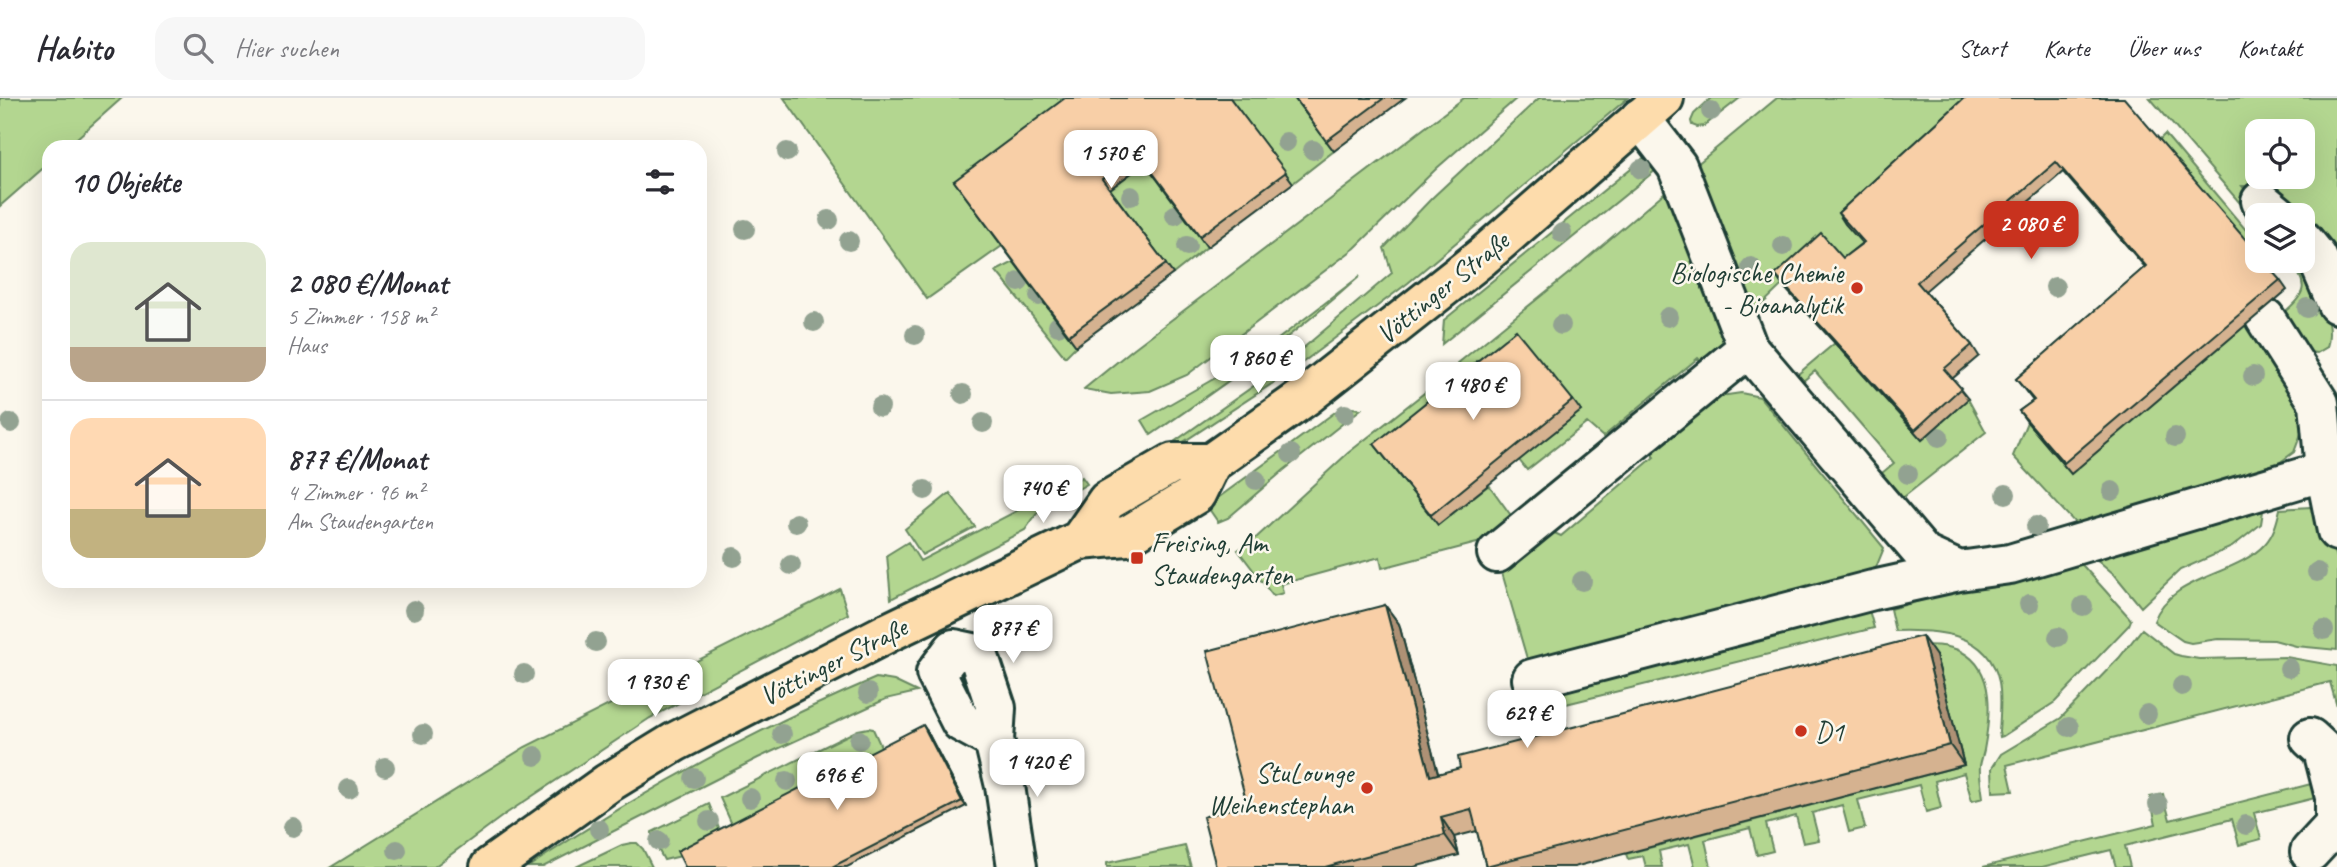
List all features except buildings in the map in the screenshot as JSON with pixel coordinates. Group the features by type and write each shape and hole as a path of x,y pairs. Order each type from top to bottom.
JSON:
{"main road":[{"name":"Vöttinger Straße","path":"489,867 608,783 675,742 1080,540 1127,536 1196,494 1211,463 1277,418 1482,257 1652,108"}],"street":[{"path":"1652,108 1748,348 1924,555 1959,571"},
{"path":"2315,255 2337,304"},
{"path":"2265,318 2328,398 2325,471 2337,531"},
{"path":"1497,553 1748,348"},
{"path":"1532,678 1873,590 1959,571 2010,564 2325,471"},
{"path":"936,610 954,649 936,673 961,722 993,740 1009,808 1017,867"},
{"path":"2310,852 2334,825 2335,797 2323,750 2310,738 2337,732"}],"green space":[{"path":"0,98 122,98 75,140 42,140 42,169 0,206"},
{"path":"784,98 1087,98 1002,246 927,299"},
{"path":"1230,98 1294,98 1334,151 1293,183"},
{"path":"1464,98 1517,98 1437,168 1355,248 1187,375 1150,391 1111,394 1084,389 1133,349"},
{"path":"1539,98 1628,98 1408,283 1290,372 1165,454 1164,449 1282,366 1392,273 1384,248 1432,198"},
{"path":"1711,98 1740,98 1704,126 1692,125 1694,114"},
{"path":"1777,98 1980,98 1845,223 1871,252 1782,285 1750,316 1696,165"},
{"path":"2150,98 2337,98 2337,252 2315,224 2315,203 2295,203 2266,189 2315,189 2315,119 2245,119 2245,186 2242,186 2255,203 2245,203 2245,209"},
{"path":"2165,134 2245,229 2245,242 2159,140"},
{"path":"1646,156 1657,169 1442,344 1444,320"},
{"path":"1145,163 1207,247 1173,274 1110,189"},
{"path":"1665,192 1732,341 1704,363 1698,358 1603,437 1587,423 1527,470 1473,380 1458,363"},
{"path":"1014,262 1076,346 1065,357 996,271"},
{"path":"2298,273 2307,273 2326,314 2329,336 2327,347 2317,353 2309,352 2283,313 2301,295"},
{"path":"1360,276 1258,359 1151,435 1142,420 1264,350"},
{"path":"2245,325 2291,385 2300,403 2302,431 2294,452 2271,469 2119,515 2076,524 2013,456 2027,422 2071,473"},
{"path":"1835,343 1922,440 1968,399 1986,432 1900,500 1876,478 1894,463 1815,371 1796,387 1791,380"},
{"path":"1428,390 1441,407 1438,525 1489,485 1515,521 1492,539 1382,568 1380,557 1281,584 1283,593 1273,596 1238,550 1257,537 1348,453"},
{"path":"1741,393 1760,397 1884,548 1873,575 1528,662 1500,566 1548,530 1561,536 1654,457 1646,445 1714,397"},
{"path":"1342,407 1361,409 1228,518 1218,522 1207,506"},
{"path":"1082,477 1087,484 1038,512 1025,530 891,599 887,555 908,542 920,561"},
{"path":"950,493 975,527 922,555 905,529"},
{"path":"2310,507 2321,514 2337,561 2337,650 2296,646 2274,640 2218,639 2191,643 2183,641 2154,621 2162,606 2174,594 2253,555 2273,532 2280,509"},
{"path":"2263,511 2261,524 2232,547 2180,570 2141,607 2115,575 2094,557"},
{"path":"2076,558 2128,616 2131,620 2129,625 2055,702 2003,736 2000,737 1999,732 1999,682 1993,665 1984,652 1973,643 1943,633 1895,631 1890,609"},
{"path":"840,589 848,614 650,718 504,815 434,867 331,867 525,747"},
{"path":"1869,610 1874,628 1562,705 1566,720 1545,725 1536,693"},
{"path":"2142,629 2174,654 2181,656 2199,659 2286,657 2337,666 2337,707 2330,682 2007,765 2013,791 1993,792 1992,768 2001,754 2061,718 2119,658"},
{"path":"1930,645 1955,649 1973,660 1981,670 1989,710 1980,766 1983,798 1972,801 1964,773 1935,781 1941,808 1926,812 1919,785 1858,800 1865,828 1849,832 1842,805 1812,813 1819,840 1803,843 1796,816 1766,824 1773,851 1757,855 1750,828 1705,840 1711,867 1695,867 1689,844 1659,851 1662,867 1646,867 1643,856 1628,859 1626,854 1964,765 1898,646"},
{"path":"876,678 894,681 917,692 886,699 758,758 543,867 528,867 654,788 698,764 786,719"},
{"path":"873,729 884,753 734,829 720,798 858,730"},
{"path":"2311,784 2315,798 2254,813 2261,839 2239,845 2232,819 2125,846 2130,867 2116,867 2111,850 2042,867 1983,867 2156,824 2150,797 2163,794 2170,820"},
{"path":"709,804 722,836 681,856 664,860 652,838 652,832"},
{"path":"637,843 643,849 652,867 576,867 622,845"},
{"path":"1185,846 1191,867 1107,867 1107,863"}],"place":[{"name":"Biologische Chemie - Bioanalytik","path":"1857,288"},
{"name":"Freising, Am Staudengarten","path":"1137,558"},
{"name":"D1","path":"1801,731"},
{"name":"StuLounge Weihenstephan","path":"1367,788"}]}
